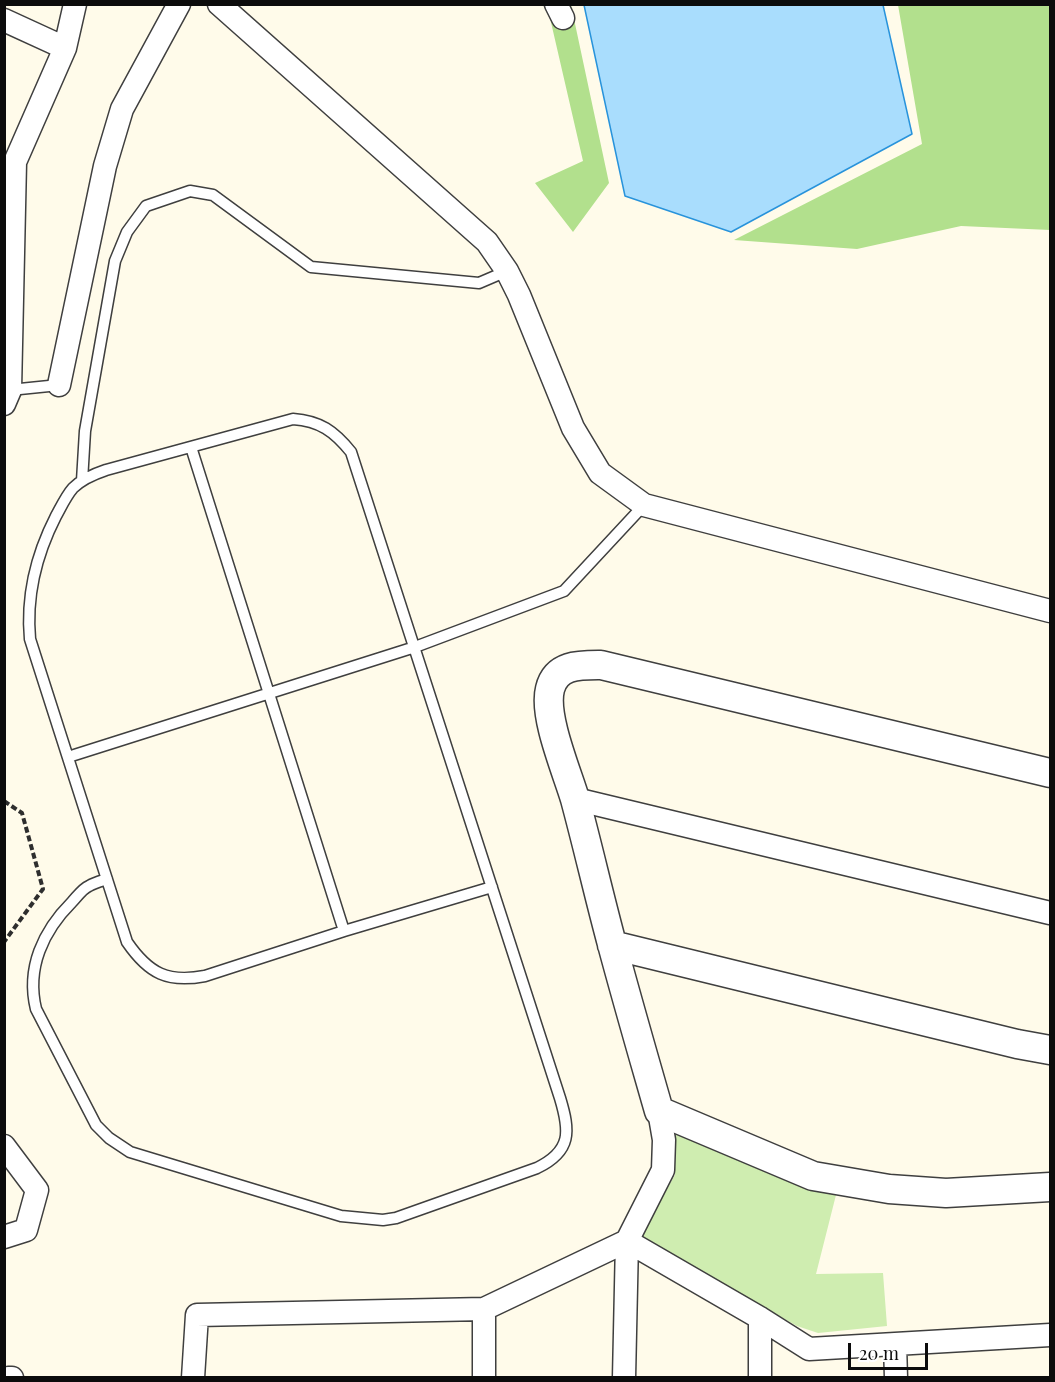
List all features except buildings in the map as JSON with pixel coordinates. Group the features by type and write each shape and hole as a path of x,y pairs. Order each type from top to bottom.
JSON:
{"street":[{"path":"7,397 10,162 65,48 75,4"},
{"path":"59,385 105,166 122,109 179,4"},
{"path":"219,4 487,242 507,271 519,295 573,428 600,473 644,505 1050,611"},
{"path":"4,20 65,48"},
{"path":"624,1377 627,1241 663,1170 664,1140 659,1111 548,704 550,688 558,673 574,665 602,665 1050,773"},
{"path":"575,799 1050,913"},
{"path":"612,945 1017,1044 1050,1050"},
{"path":"659,1111 813,1176 889,1189 946,1193 1050,1187"},
{"path":"4,1146 37,1190 26,1230 4,1236"},
{"path":"193,1377 197,1315 484,1309 627,1241"},
{"path":"627,1241 809,1349 1050,1335"},
{"path":"484,1309 484,1377"},
{"path":"760,1318 760,1377"},
{"path":"895,1344 896,1377"}],"lane":[{"path":"82,481 85,431 115,261 127,232 146,206 190,191 213,195 311,267 479,283 507,271"},
{"path":"7,397 59,385"},
{"path":"106,879 87,886 56,918 44,938 34,973 33,996 36,1009 96,1125 109,1138 130,1152 341,1216 383,1220 396,1218 537,1168 548,1163 559,1152 567,1136 567,1122 560,1098 415,647 351,452 337,435 315,423 292,419 106,470 82,481 72,490 61,507 40,549 31,585 30,639 127,942 135,954 152,969 169,978 185,980 205,976 344,931 492,887"},
{"path":"191,447 344,931"},
{"path":"68,757 415,647 564,591 644,505"}],"path":[{"path":"4,801 22,813 43,888 4,942"}],"green space":[{"path":"547,5 571,5 609,183 573,232 535,183 583,161"},
{"path":"898,5 1050,5 1050,230 961,226 857,249 734,240 922,144"},
{"path":"675,1134 837,1191 816,1274 883,1273 887,1326 818,1333 797,1326 638,1237 675,1175"}],"water":[{"path":"584,5 883,5 912,134 731,232 625,196"}]}
